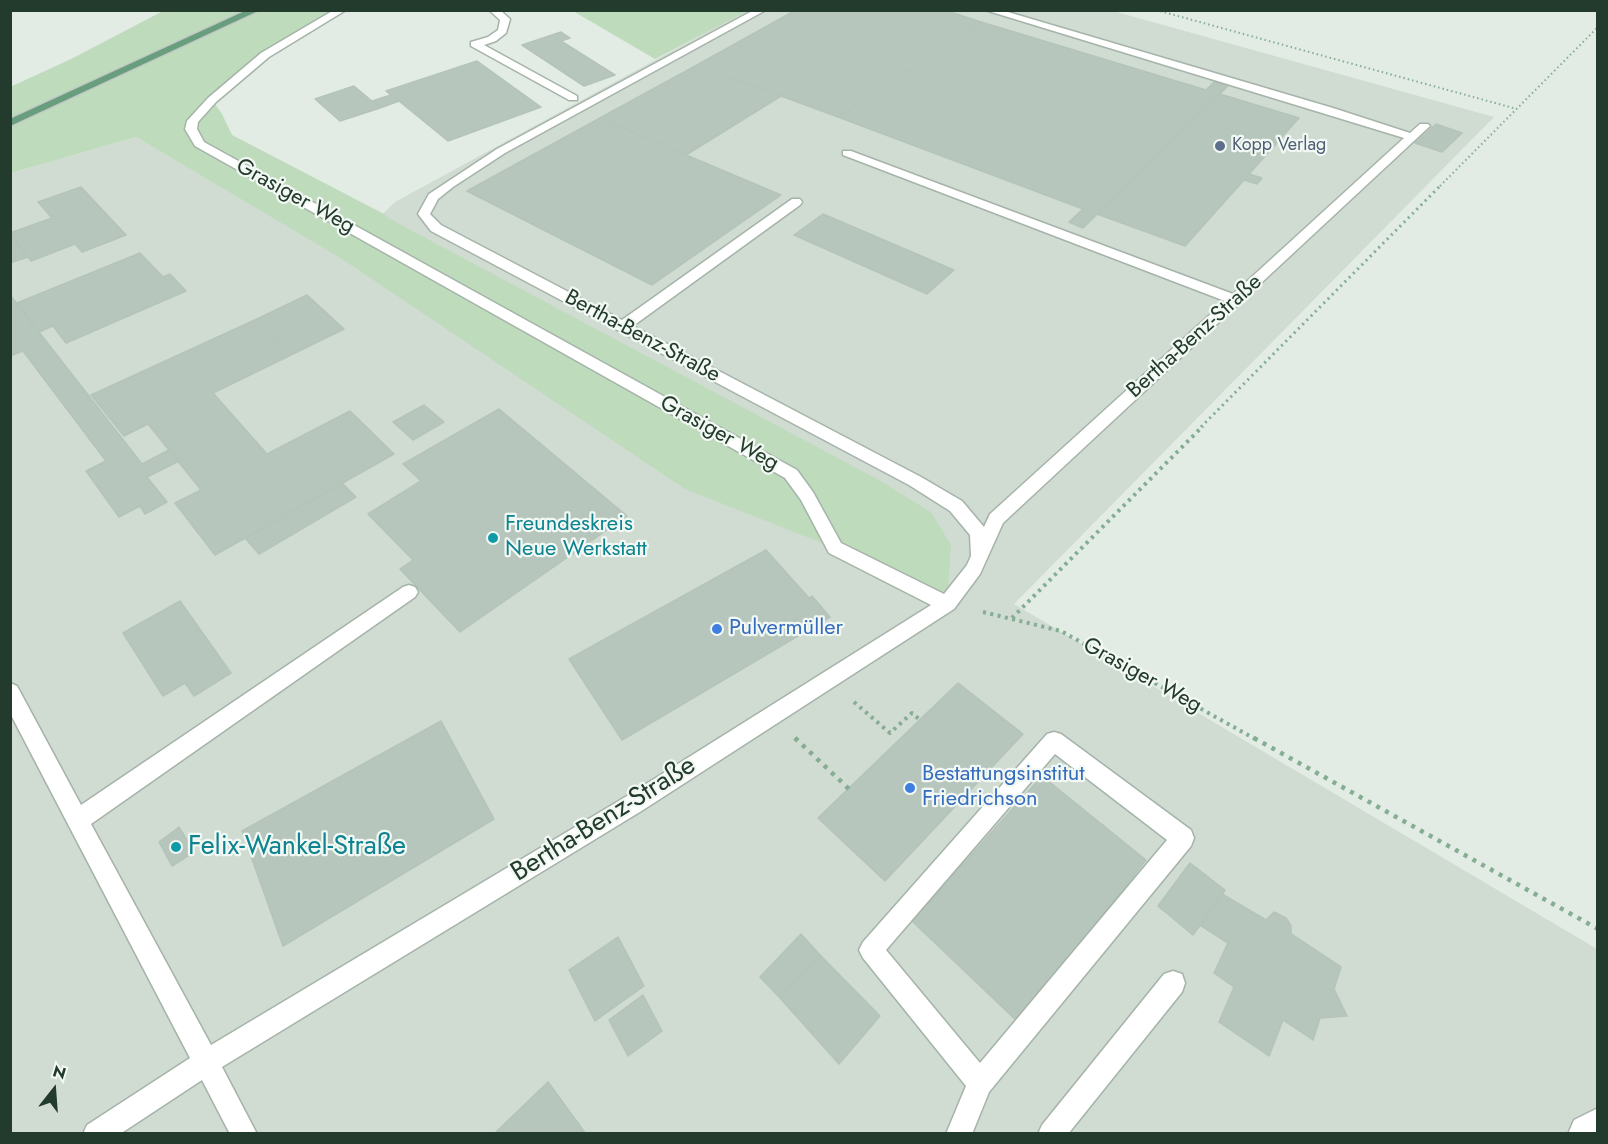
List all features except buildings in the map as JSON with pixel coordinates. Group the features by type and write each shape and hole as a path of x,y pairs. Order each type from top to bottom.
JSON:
{"main road":[{"path":"10,123 256,10"}],"street":[{"name":"Grasiger Weg","path":"342,10 266,55 212,100 193,121 191,129 199,144 791,474 807,496 835,548 947,604"},
{"path":"493,10 505,19 503,31 492,39 476,44 573,98"},
{"name":"Bertha-Benz-Straße","path":"762,10 501,151 449,183 433,197 424,214 436,228 915,481 956,507 979,533 980,556"},
{"name":"Bertha-Benz-Straße","path":"207,1062 635,803 947,604 974,569 996,519 1418,132 1329,110 990,10"},
{"path":"848,153 1236,300"},
{"path":"622,327 796,202"},
{"path":"77,821 409,592"},
{"path":"10,692 244,1134"},
{"path":"959,1134 980,1083 1183,838 1054,741 871,950 980,1083"},
{"path":"1051,1134 1173,983"},
{"path":"96,1134 207,1062"},
{"path":"1581,1134 1583,1129 1598,1120"}],"path":[{"path":"1156,10 1518,109"},
{"path":"1012,618 1598,27"},
{"name":"Grasiger Weg","path":"947,604 1061,631 1598,929"},
{"path":"827,679 890,733 912,713 920,720"},
{"path":"771,715 849,789"}],"shaded area":[{"path":"747,10 1113,11 1494,117 1014,604 1597,949 1597,1133 11,1134 11,173 136,137 339,256 395,202"}],"green space":[{"path":"163,11 342,11 295,36 212,100 232,135 384,214 877,479 931,512 951,545 947,604 835,548 685,489 339,257 136,137 11,173 10,87 71,59"},
{"path":"573,11 747,11 655,59"}],"place":[{"name":"Kopp Verlag","path":"1220,146"},
{"name":"Freundeskreis Neue Werkstatt","path":"493,538"},
{"name":"Pulvermüller","path":"717,629"},
{"name":"Bestattungsinstitut Friedrichson","path":"910,788"},
{"name":"Felix-Wankel-Straße","path":"176,847"}]}
